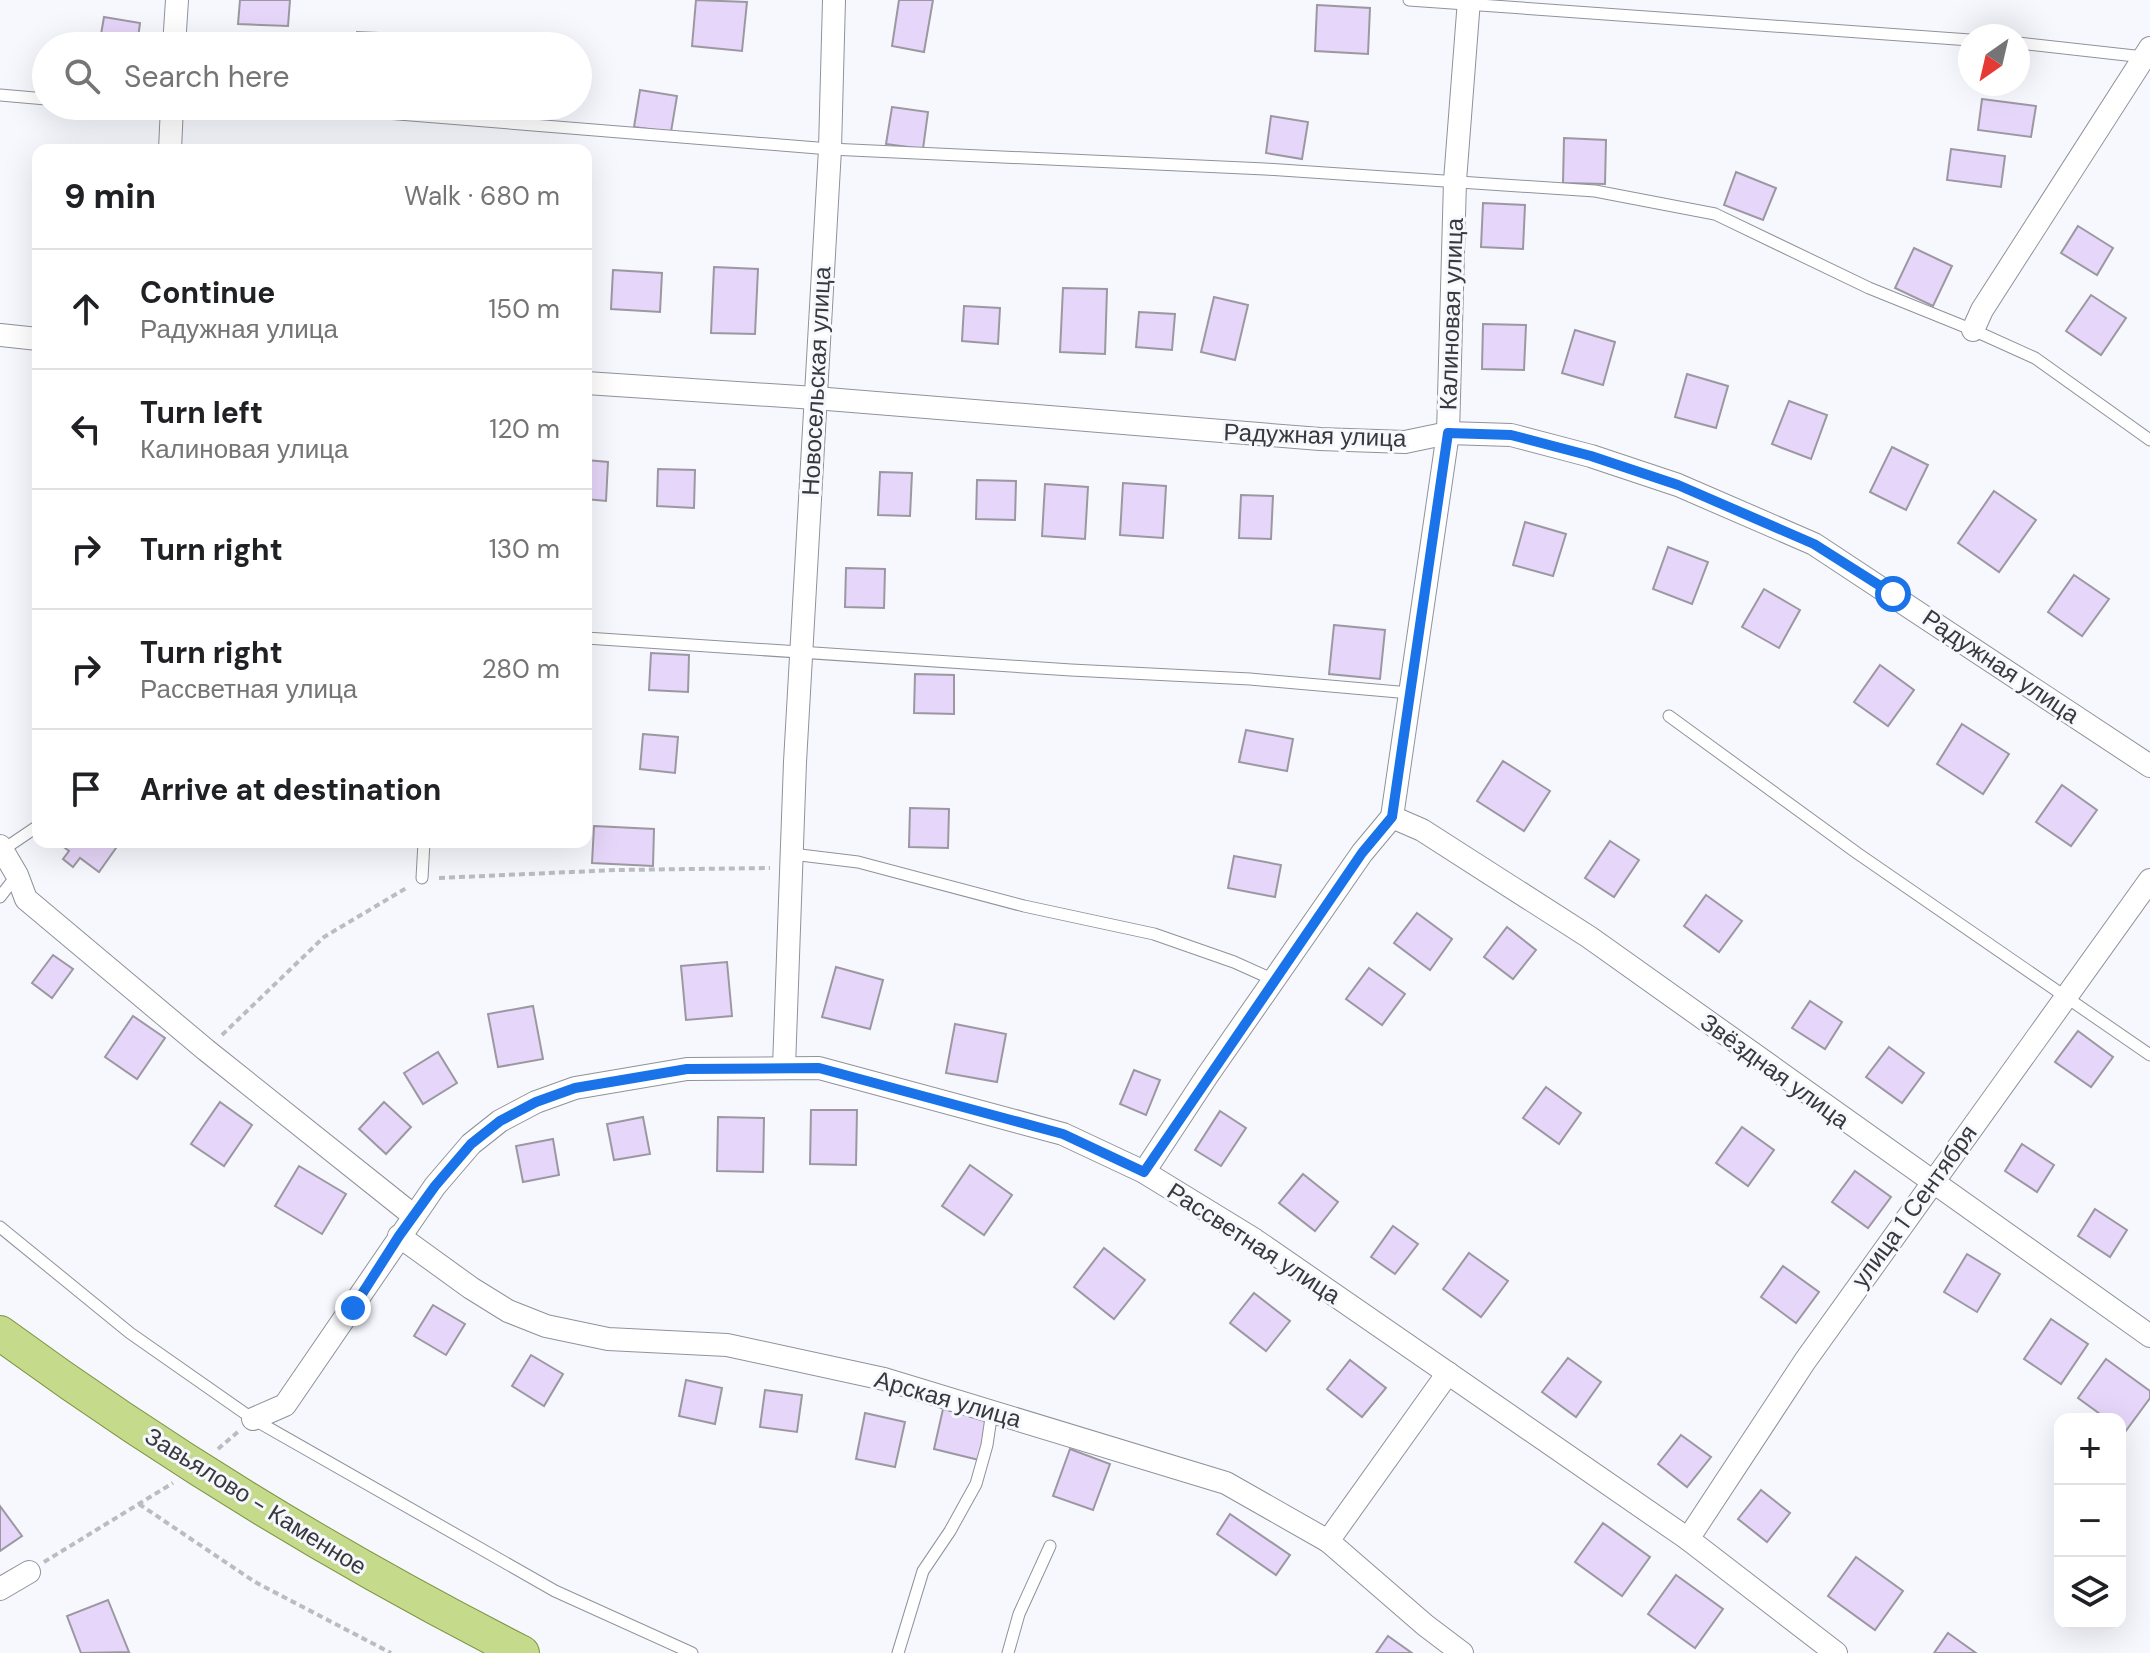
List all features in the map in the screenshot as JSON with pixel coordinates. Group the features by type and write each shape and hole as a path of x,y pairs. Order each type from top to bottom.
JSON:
{"main road":[{"name":"Завьялово - Каменное","path":"0,1333 197,1468 323,1545 522,1653"}],"street":[{"path":"175,32 177,0"},
{"name":"Новосельская улица","path":"784,1067 795,762 830,149 834,0"},
{"name":"Калиновая улица","path":"1392,817 1448,433 1455,181 1469,2"},
{"path":"1973,330 1982,310 2147,53"},
{"path":"170,144 171,120"},
{"path":"0,335 32,338"},
{"name":"Радужная улица","path":"592,383 815,398 1320,439 1405,442 1448,433 1511,435 1591,456 1678,485 1814,544 2150,766"},
{"path":"1144,1172 1362,853 1392,817"},
{"name":"Звёздная улица","path":"1392,817 1422,830 1589,937 2150,1336"},
{"path":"2,848 26,899 206,1050 414,1216"},
{"name":"улица 1 Сентября","path":"1688,1539 1805,1361 2150,880"},
{"name":"Рассветная улица","path":"253,1419 285,1405 435,1186 471,1144 500,1121 536,1102 575,1088 687,1069 819,1068 1048,1130 1144,1172 1255,1240 1688,1539 1836,1653"},
{"name":"Арская улица","path":"399,1236 508,1311 546,1326 608,1339 727,1345 884,1379 1226,1483 1328,1541 1462,1653"},
{"path":"1328,1541 1448,1373"},
{"path":"0,1589 29,1572"}],"lane":[{"path":"1409,0 1958,39"},
{"path":"2030,44 2147,53"},
{"path":"0,95 32,98"},
{"path":"472,120 830,149 1265,169 1595,191 1715,214 1869,288 2035,358 2150,440"},
{"path":"592,638 1250,679 1411,693"},
{"path":"1669,716 1857,853 2150,1055"},
{"path":"2,848 32,830"},
{"path":"422,878 424,848"},
{"path":"792,860 858,862 1024,906 1154,934 1234,962 1274,980"},
{"path":"0,897 17,875"},
{"path":"0,1227 130,1333 253,1419 555,1591 692,1653"},
{"path":"898,1653 923,1571 976,1484 992,1411"},
{"path":"1008,1653 1019,1614 1050,1546"}],"path":[{"path":"206,1050 324,937 422,878 616,870 756,869 792,860"},
{"path":"29,1572 197,1468 253,1419"},
{"path":"139,1504 255,1582 391,1653"}],"building":[{"path":"240,0 290,0 288,26 238,24"},
{"path":"696,0 747,2 742,51 692,46"},
{"path":"899,0 933,0 924,52 892,46"},
{"path":"1317,5 1370,8 1368,54 1315,51"},
{"path":"104,17 140,23 139,32 101,32"},
{"path":"640,90 677,96 671,132 634,127"},
{"path":"1982,99 2036,106 2031,137 1978,130"},
{"path":"892,107 928,112 923,149 886,144"},
{"path":"1271,116 1308,122 1302,159 1266,153"},
{"path":"1564,138 1606,140 1605,184 1563,183"},
{"path":"1951,149 2005,156 2001,187 1947,180"},
{"path":"1736,172 1776,188 1763,220 1724,205"},
{"path":"1483,203 1525,205 1523,249 1481,247"},
{"path":"2078,226 2113,248 2097,275 2061,253"},
{"path":"1914,248 1952,266 1933,306 1895,288"},
{"path":"714,267 758,269 755,334 711,333"},
{"path":"613,270 662,273 660,312 611,309"},
{"path":"1063,288 1107,289 1105,354 1060,352"},
{"path":"2091,295 2126,318 2101,355 2066,331"},
{"path":"1214,297 1248,305 1235,360 1201,352"},
{"path":"964,306 1000,308 998,344 962,341"},
{"path":"1139,312 1175,314 1172,350 1136,347"},
{"path":"1483,324 1526,325 1524,370 1482,369"},
{"path":"1575,330 1615,342 1603,385 1562,373"},
{"path":"1687,374 1728,386 1716,428 1675,417"},
{"path":"1789,401 1827,415 1811,459 1772,444"},
{"path":"1892,447 1928,465 1906,510 1870,492"},
{"path":"592,461 608,462 606,501 592,500"},
{"path":"658,469 695,470 694,508 657,506"},
{"path":"880,472 912,473 910,516 878,515"},
{"path":"977,480 1016,481 1015,520 976,519"},
{"path":"1123,483 1166,486 1163,538 1120,535"},
{"path":"1045,484 1088,487 1085,539 1042,536"},
{"path":"1994,491 2036,520 1999,572 1958,543"},
{"path":"1241,495 1273,496 1271,539 1239,538"},
{"path":"1525,522 1566,534 1553,576 1513,565"},
{"path":"1668,547 1708,562 1692,604 1653,589"},
{"path":"846,568 885,569 884,608 845,607"},
{"path":"2074,575 2109,599 2082,636 2048,612"},
{"path":"1764,589 1800,610 1779,648 1742,627"},
{"path":"1334,625 1385,630 1380,679 1329,674"},
{"path":"651,653 689,655 688,692 649,690"},
{"path":"1880,665 1914,690 1888,726 1854,702"},
{"path":"915,674 954,675 954,714 914,713"},
{"path":"1962,724 2009,754 1983,794 1937,764"},
{"path":"1246,730 1293,739 1287,771 1239,762"},
{"path":"643,734 678,737 675,773 640,769"},
{"path":"1503,761 1550,791 1524,831 1477,801"},
{"path":"2062,785 2097,810 2071,846 2036,822"},
{"path":"910,808 949,809 948,848 909,847"},
{"path":"594,826 654,829 653,866 592,863"},
{"path":"1610,841 1639,860 1614,897 1585,878"},
{"path":"65,848 116,848 99,872 80,858 73,867 63,859 69,851"},
{"path":"1234,856 1281,865 1275,897 1228,888"},
{"path":"1706,895 1742,921 1719,952 1684,926"},
{"path":"1417,913 1452,939 1430,970 1394,943"},
{"path":"1507,927 1536,950 1513,979 1484,957"},
{"path":"53,955 73,969 52,998 32,983"},
{"path":"727,962 732,1016 686,1020 681,966"},
{"path":"836,967 883,980 870,1029 822,1017"},
{"path":"1369,968 1405,994 1382,1025 1346,999"},
{"path":"1810,1001 1842,1022 1825,1049 1792,1028"},
{"path":"533,1006 543,1059 498,1067 488,1014"},
{"path":"133,1016 165,1038 137,1079 105,1057"},
{"path":"955,1024 1006,1034 997,1082 946,1073"},
{"path":"2078,1031 2113,1057 2091,1087 2055,1062"},
{"path":"1889,1047 1924,1073 1902,1103 1866,1077"},
{"path":"438,1052 457,1083 423,1104 404,1073"},
{"path":"1134,1070 1160,1080 1146,1115 1120,1104"},
{"path":"1546,1087 1581,1113 1559,1144 1523,1118"},
{"path":"220,1102 252,1125 224,1166 191,1144"},
{"path":"384,1102 411,1127 386,1154 359,1129"},
{"path":"811,1110 857,1110 856,1165 810,1164"},
{"path":"1220,1111 1246,1128 1221,1166 1195,1150"},
{"path":"643,1117 650,1154 614,1160 607,1124"},
{"path":"718,1117 764,1118 763,1172 717,1171"},
{"path":"1742,1127 1774,1150 1748,1186 1716,1163"},
{"path":"553,1139 559,1175 523,1182 516,1146"},
{"path":"2022,1144 2054,1165 2037,1192 2005,1171"},
{"path":"970,1165 1012,1195 984,1235 942,1206"},
{"path":"299,1166 346,1194 322,1234 275,1206"},
{"path":"1855,1171 1891,1197 1868,1228 1832,1202"},
{"path":"1303,1174 1338,1202 1315,1231 1279,1203"},
{"path":"2095,1209 2127,1230 2110,1257 2078,1236"},
{"path":"1393,1226 1418,1244 1395,1274 1371,1257"},
{"path":"1104,1248 1145,1280 1114,1319 1074,1287"},
{"path":"1469,1253 1508,1281 1481,1317 1443,1289"},
{"path":"1967,1254 2000,1274 1977,1312 1944,1292"},
{"path":"1783,1266 1819,1292 1796,1323 1761,1297"},
{"path":"1254,1293 1290,1321 1266,1351 1230,1323"},
{"path":"433,1305 465,1324 446,1355 414,1336"},
{"path":"2051,1319 2088,1344 2061,1384 2024,1359"},
{"path":"531,1355 563,1374 544,1406 512,1386"},
{"path":"1568,1358 1601,1382 1576,1417 1542,1392"},
{"path":"2106,1359 2150,1391 2150,1398 2126,1431 2126,1413 2099,1413 2078,1398"},
{"path":"1350,1360 1386,1388 1362,1417 1327,1389"},
{"path":"686,1380 722,1388 715,1424 679,1416"},
{"path":"765,1390 802,1395 797,1432 760,1427"},
{"path":"943,1409 989,1420 979,1460 934,1449"},
{"path":"865,1413 905,1422 895,1467 856,1459"},
{"path":"1681,1435 1711,1457 1687,1487 1658,1464"},
{"path":"1070,1449 1110,1464 1093,1510 1053,1496"},
{"path":"1761,1490 1790,1513 1767,1542 1738,1519"},
{"path":"0,1506 22,1536 0,1551"},
{"path":"1230,1514 1290,1555 1276,1575 1217,1534"},
{"path":"1603,1523 1650,1557 1622,1596 1575,1562"},
{"path":"1856,1557 1903,1591 1875,1630 1828,1596"},
{"path":"1676,1575 1723,1609 1695,1648 1648,1614"},
{"path":"108,1600 129,1652 81,1653 67,1616"},
{"path":"1948,1633 1976,1653 1934,1653"},
{"path":"1388,1636 1412,1653 1376,1653"}],"route":[{"path":"353,1308 399,1236 435,1186 471,1144 500,1121 536,1102 575,1088 687,1069 819,1068 1063,1134 1144,1172 1362,853 1392,817 1448,433 1511,435 1591,456 1678,485 1814,544 1893,594"}]}
